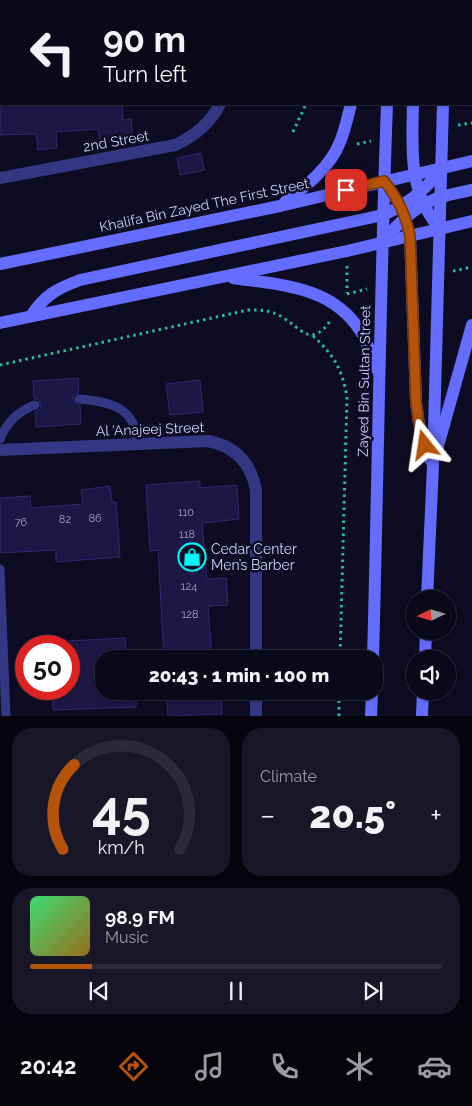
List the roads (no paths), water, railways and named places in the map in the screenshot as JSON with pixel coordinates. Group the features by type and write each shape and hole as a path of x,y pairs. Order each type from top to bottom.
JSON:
{"main road":[{"path":"280,206 310,182 332,157 340,143 351,105"},
{"name":"Zayed Bin Sultan Street","path":"372,650 380,375 380,286 387,105"},
{"path":"413,105 414,174 421,200 440,229"},
{"path":"427,590 433,465 443,105"},
{"name":"Khalifa Bin Zayed The First Street","path":"0,264 280,206 472,161"},
{"path":"382,243 404,212 421,200 442,167"},
{"path":"384,181 404,212 410,236 416,402 419,424 433,465"},
{"path":"421,200 472,190"},
{"path":"31,316 40,302 53,292 80,280 404,212"},
{"path":"0,323 382,243 472,221"},
{"path":"221,276 308,290 320,295 339,307 353,321 362,334 380,375"},
{"path":"433,465 472,325"},
{"path":"371,716 372,700"},
{"path":"422,716 423,700"}],"street":[{"name":"2nd Street","path":"0,178 175,145 199,132 219,105"},
{"name":"Al 'Anajeej Street","path":"0,450 208,441 218,443 236,452 250,469 256,490 256,650"},
{"path":"256,700 256,716"}],"lane":[{"path":"79,399 107,404 123,410 136,429 136,444"},
{"path":"0,439 9,422 17,414 35,405"},
{"path":"0,569 6,716"}],"place":[{"name":"Cedar Center Men’s Barber","path":"192,557"}]}
